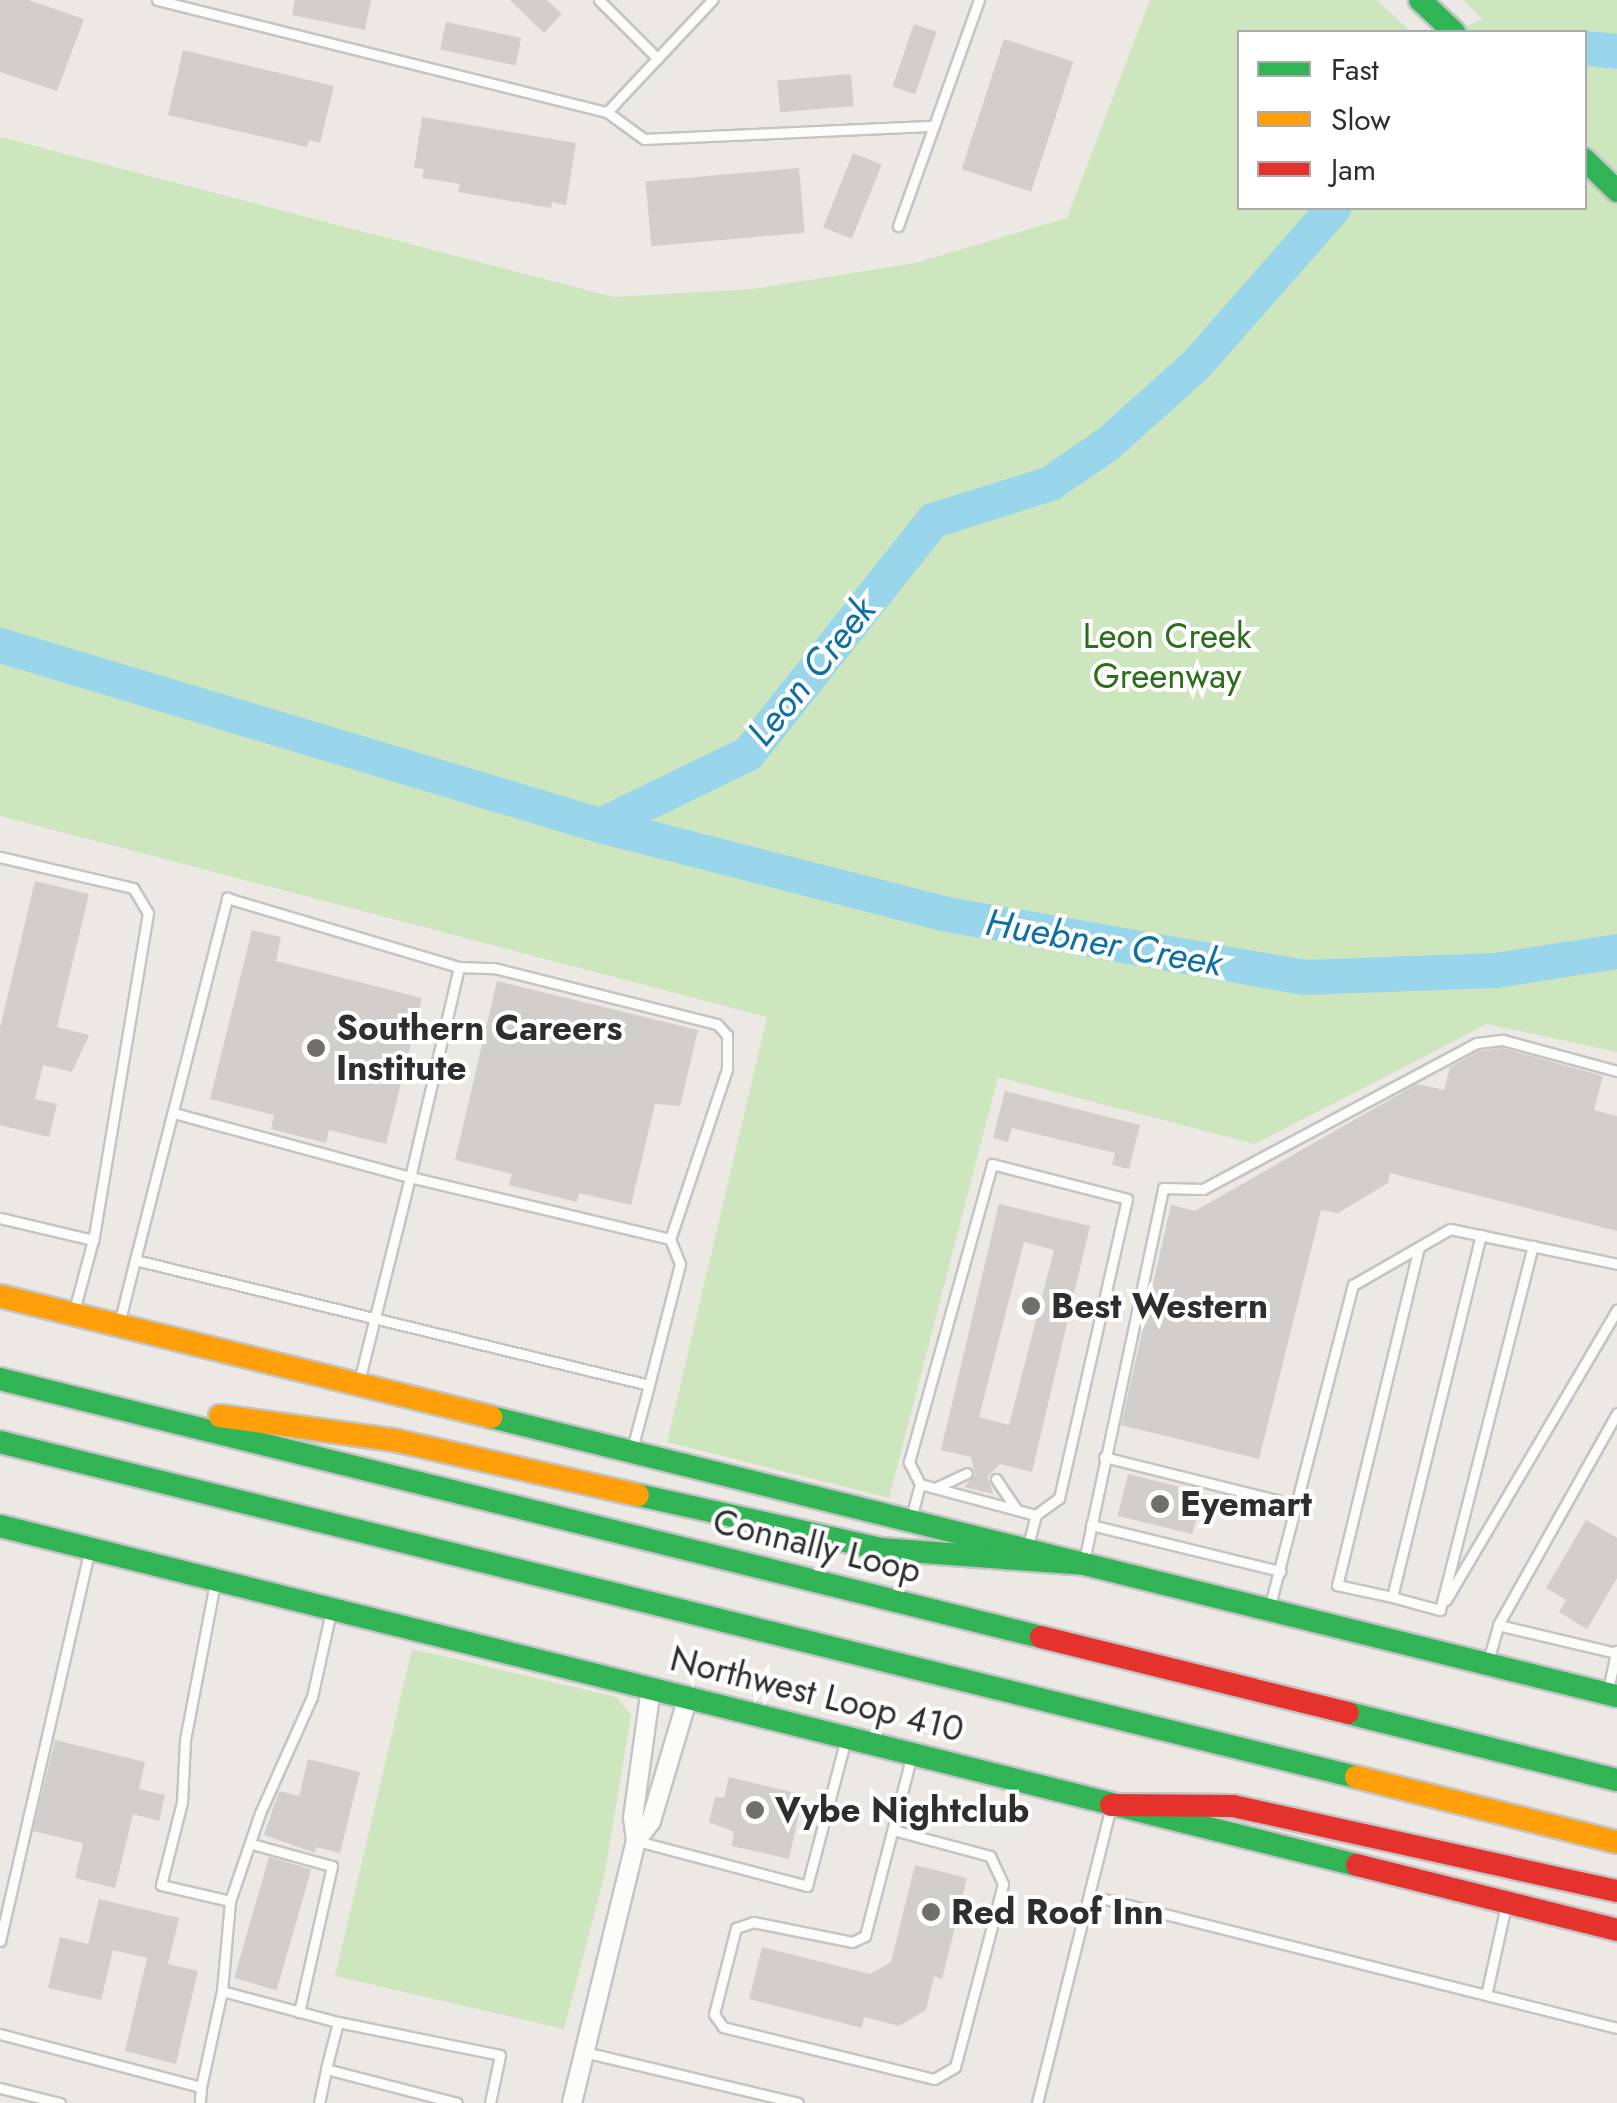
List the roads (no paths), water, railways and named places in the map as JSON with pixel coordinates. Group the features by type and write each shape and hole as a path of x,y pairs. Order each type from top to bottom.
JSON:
{"main road":[{"path":"1420,0 1452,30"},
{"path":"1587,162 1617,190"},
{"path":"0,1296 1612,1695"},
{"name":"Connally Loop","path":"0,1379 1617,1780"},
{"path":"66,1396 393,1440 881,1548 1083,1564"},
{"path":"0,1442 1617,1842"},
{"name":"Northwest Loop 410","path":"0,1526 1617,1930"},
{"path":"1111,1805 1232,1806 1617,1891"}],"street":[{"path":"572,2103 636,1840 632,1818 651,1688"},
{"path":"636,1840 651,1821 688,1697"}],"lane":[{"path":"157,0 607,112 644,139 934,126"},
{"path":"599,0 658,58"},
{"path":"607,112 712,0"},
{"path":"898,226 979,0"},
{"path":"0,857 133,888 148,913 93,1240 74,1314"},
{"path":"119,1325 227,898 459,966 494,968 716,1024 727,1035 726,1069 670,1239 680,1264 631,1452"},
{"path":"358,1384 459,966"},
{"path":"1083,1564 1163,1188 1203,1189 1477,1043 1503,1040 1617,1071"},
{"path":"174,1114 670,1239"},
{"path":"910,1521 920,1484 910,1462 992,1164 1127,1199 1059,1498 1036,1515 1026,1549"},
{"path":"0,1218 93,1240"},
{"path":"1269,1610 1353,1286 1450,1229 1617,1264"},
{"path":"1392,1597 1480,1235"},
{"path":"1440,1610 1533,1246"},
{"path":"1418,1247 1337,1585 1440,1610"},
{"path":"135,1260 649,1385"},
{"path":"1440,1610 1617,1310"},
{"path":"1487,1664 1498,1625 1617,1414"},
{"path":"1104,1457 1297,1505"},
{"path":"935,1488 967,1473"},
{"path":"996,1480 1017,1510"},
{"path":"920,1484 1036,1515"},
{"path":"1090,1525 1280,1572"},
{"path":"0,1941 90,1548"},
{"path":"215,1580 184,1740 182,1802 161,1885 230,1901"},
{"path":"200,2103 222,1990 230,1901 312,1696 332,1608"},
{"path":"1498,1625 1616,1651 1612,1695"},
{"path":"636,1840 807,1886 846,1739"},
{"path":"893,1830 990,1856 1003,1884 955,2067 934,2079 723,2027 714,2014 736,1928 753,1922 852,1942 865,1936 912,1755"},
{"path":"1037,2103 1093,1896 1111,1805"},
{"path":"252,1844 332,1866 299,2012"},
{"path":"1093,1896 1487,1991 1617,2028"},
{"path":"1487,1991 1506,1902"},
{"path":"222,1990 338,2022 500,2055 490,2103"},
{"path":"319,2103 338,2022"},
{"path":"0,2034 201,2087"},
{"path":"584,2052 798,2103"},
{"path":"326,2069 457,2103"},
{"path":"0,2088 60,2103"}],"waterway":[{"name":"Leon Creek","path":"1587,48 1617,51"},
{"name":"Leon Creek","path":"0,645 600,825 748,753 933,520 1050,483 1108,443 1196,364 1331,210"},
{"name":"Huebner Creek","path":"600,825 947,914 1304,977 1495,970 1617,951"}],"place":[{"name":"Southern Careers Institute","path":"316,1048"},
{"name":"Best Western","path":"1031,1306"},
{"name":"Eyemart","path":"1160,1504"},
{"name":"Vybe Nightclub","path":"755,1810"},
{"name":"Red Roof Inn","path":"931,1912"}],"park label":[{"name":"Leon Creek Greenway","path":"1167,656"}]}
